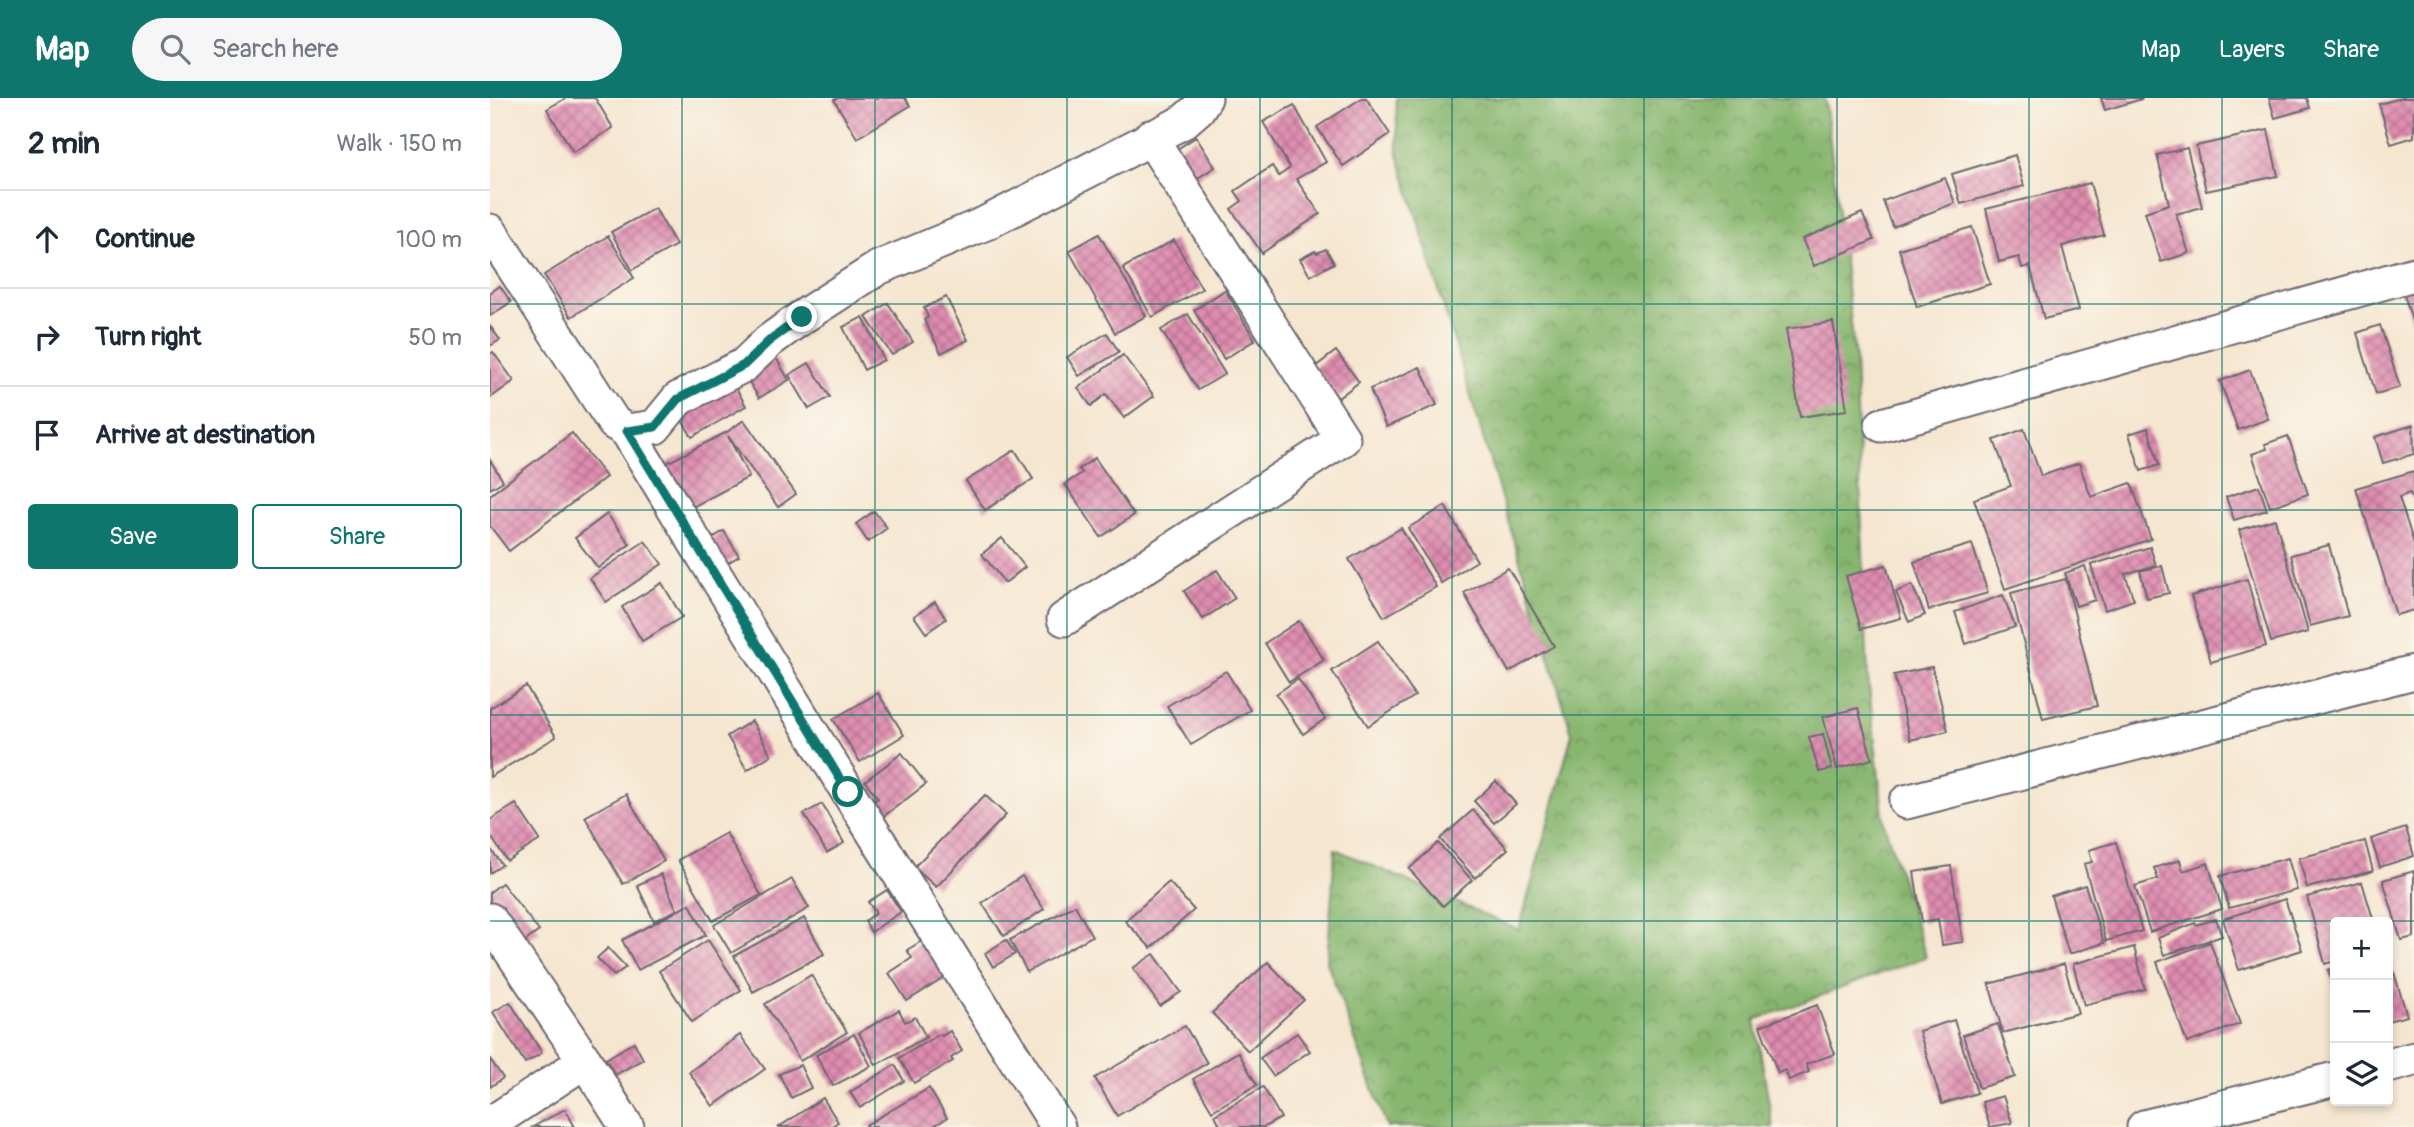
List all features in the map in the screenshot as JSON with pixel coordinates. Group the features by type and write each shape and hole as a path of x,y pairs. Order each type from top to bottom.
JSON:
{"street":[{"path":"627,431 655,427 678,399 744,365 769,341 802,317 878,268 986,223 1182,121 1198,109 1205,98"},
{"path":"1064,619 1343,439 1150,137"},
{"path":"490,231 614,423 627,431 848,792 1058,1127"},
{"path":"1882,425 2414,274"},
{"path":"1906,802 2414,672"},
{"path":"490,920 627,1127"},
{"path":"2393,1065 2414,1059"},
{"path":"490,1124 585,1061"},
{"path":"2144,1127 2330,1080"}],"green space":[{"path":"1396,98 1825,98 1855,358 1868,678 1884,823 1926,957 1755,1020 1773,1127 1387,1127 1327,962 1335,849 1519,930 1572,734 1398,154"}],"building":[{"path":"566,98 595,98 613,128 573,152 547,109"},
{"path":"905,98 910,106 857,138 834,100"},
{"path":"1366,98 1390,134 1343,166 1317,127"},
{"path":"2101,98 2142,98 2142,99 2105,110"},
{"path":"2269,98 2307,98 2310,108 2275,118"},
{"path":"2401,98 2414,98 2414,137 2391,144 2379,104"},
{"path":"1294,105 1326,162 1296,179 1320,214 1262,253 1231,209 1242,201 1235,191 1272,166 1279,176 1290,168 1263,122"},
{"path":"2268,130 2278,176 2206,191 2196,146"},
{"path":"1196,137 1215,167 1193,181 1174,151"},
{"path":"2187,148 2202,207 2176,214 2189,253 2161,262 2145,212 2169,204 2157,155"},
{"path":"2015,155 2024,186 1961,204 1952,174"},
{"path":"1945,178 1955,203 1893,227 1883,201"},
{"path":"2090,183 2104,235 2062,246 2079,310 2044,319 2030,266 2022,268 2019,257 1999,262 1986,209"},
{"path":"655,208 676,245 632,270 611,232"},
{"path":"1862,213 1874,240 1814,266 1802,239"},
{"path":"1972,227 1990,284 1917,307 1899,249"},
{"path":"1099,234 1146,316 1115,333 1069,251"},
{"path":"608,236 634,278 571,317 544,275"},
{"path":"1174,240 1202,289 1152,317 1123,268"},
{"path":"1326,249 1334,263 1310,276 1300,259"},
{"path":"500,286 511,302 490,316 490,293"},
{"path":"2414,287 2414,324 2413,324 2403,291"},
{"path":"1225,290 1255,340 1224,359 1194,310"},
{"path":"946,297 968,340 941,353 924,320 928,317 924,308"},
{"path":"888,303 913,342 892,355 866,317"},
{"path":"1188,314 1225,374 1198,390 1161,330"},
{"path":"863,317 884,360 864,370 843,327"},
{"path":"1833,322 1847,410 1800,417 1786,329"},
{"path":"2380,325 2400,387 2376,394 2357,333"},
{"path":"490,326 500,340 490,346"},
{"path":"1107,333 1119,352 1079,376 1067,357"},
{"path":"1336,351 1359,382 1338,398 1315,367"},
{"path":"493,352 514,381 490,398 490,354"},
{"path":"1123,355 1154,396 1124,418 1106,394 1091,406 1078,388"},
{"path":"776,358 789,380 759,398 746,377"},
{"path":"809,363 830,397 809,409 789,375"},
{"path":"1420,367 1437,405 1386,427 1370,389"},
{"path":"2250,370 2268,419 2238,430 2220,381"},
{"path":"733,383 746,406 692,437 679,415"},
{"path":"744,420 796,494 778,507 728,436 749,477 687,510 663,465 727,432"},
{"path":"2413,425 2414,454 2383,463 2375,437"},
{"path":"2148,428 2159,465 2141,471 2129,434"},
{"path":"2024,429 2041,476 2079,463 2091,497 2131,483 2151,539 2005,589 1974,499 2011,486 1994,440"},
{"path":"572,433 606,477 509,551 490,526 490,495"},
{"path":"2288,436 2308,494 2270,507 2252,454 2267,449 2265,444"},
{"path":"1015,450 1033,479 985,510 966,481"},
{"path":"1095,458 1134,515 1101,537 1065,484 1082,473 1079,469"},
{"path":"490,460 503,481 490,489"},
{"path":"2414,471 2414,504 2410,493 2399,497 2414,544 2414,610 2396,615 2356,488"},
{"path":"2259,486 2267,510 2234,520 2226,497"},
{"path":"1445,506 1477,561 1441,583 1408,528"},
{"path":"874,511 887,528 868,542 856,524"},
{"path":"607,514 630,544 598,568 575,538"},
{"path":"2275,519 2308,632 2271,642 2239,530"},
{"path":"1401,528 1436,587 1384,617 1349,559"},
{"path":"724,531 739,556 716,570 701,545"},
{"path":"1002,538 1025,567 1005,583 982,554"},
{"path":"645,541 662,564 606,602 590,578"},
{"path":"1972,544 1988,593 1929,610 1914,562"},
{"path":"2329,545 2348,616 2310,626 2291,555"},
{"path":"2150,547 2156,565 2125,574 2134,600 2105,610 2091,565"},
{"path":"1886,565 1901,618 1861,629 1846,576"},
{"path":"2085,566 2095,600 2076,606 2065,573"},
{"path":"2162,566 2169,593 2147,598 2140,571"},
{"path":"1508,568 1554,646 1509,672 1464,593"},
{"path":"1217,570 1235,598 1203,619 1184,591"},
{"path":"2066,579 2097,706 2043,719 2011,593"},
{"path":"2247,579 2266,646 2211,662 2191,596"},
{"path":"662,583 682,617 642,641 622,607"},
{"path":"1912,585 1925,615 1909,622 1896,592"},
{"path":"2003,595 2015,627 1966,644 1955,612"},
{"path":"935,602 946,619 926,633 914,616"},
{"path":"1299,621 1324,660 1289,682 1265,643"},
{"path":"1378,641 1415,696 1368,726 1332,671"},
{"path":"1932,667 1948,731 1910,740 1894,675"},
{"path":"1226,671 1250,710 1191,745 1167,706"},
{"path":"1298,679 1325,719 1303,734 1276,694"},
{"path":"526,686 556,737 490,777 490,708"},
{"path":"878,693 904,735 860,762 833,719"},
{"path":"1858,708 1872,759 1837,769 1823,717"},
{"path":"752,721 771,755 747,770 727,736"},
{"path":"1823,734 1832,769 1819,772 1809,737"},
{"path":"902,753 926,784 880,819 869,805 878,798 865,781"},
{"path":"1496,781 1516,804 1494,823 1474,801"},
{"path":"626,794 664,861 623,884 585,817"},
{"path":"985,795 1006,815 936,887 914,867"},
{"path":"516,804 540,840 507,861 490,835 490,820"},
{"path":"822,804 844,843 827,853 804,814"},
{"path":"1473,810 1508,849 1475,878 1440,839"},
{"path":"2406,828 2414,856 2380,867 2371,839"},
{"path":"726,833 761,895 713,921 678,860"},
{"path":"2365,841 2373,871 2307,888 2299,858"},
{"path":"2116,842 2142,931 2106,941 2084,864 2092,862 2089,850"},
{"path":"1438,843 1472,880 1443,906 1409,869"},
{"path":"490,848 502,865 490,873"},
{"path":"2288,858 2297,890 2229,908 2220,876"},
{"path":"2180,860 2183,871 2208,863 2222,909 2150,932 2135,886 2158,879 2154,868"},
{"path":"1951,866 1963,942 1942,945 1938,919 1922,922 1914,872"},
{"path":"2414,871 2414,937 2401,940 2383,880"},
{"path":"661,874 677,910 654,921 637,885"},
{"path":"1022,876 1044,909 1004,936 982,903"},
{"path":"792,879 809,908 731,953 714,925"},
{"path":"1169,882 1194,910 1151,948 1125,921"},
{"path":"2362,882 2372,917 2330,917 2330,962 2325,964 2307,897"},
{"path":"502,883 539,931 520,945 490,907 490,892"},
{"path":"2085,885 2104,943 2069,954 2051,896"},
{"path":"887,890 901,912 871,932 865,921 876,913 868,902"},
{"path":"2285,899 2302,950 2239,970 2223,919"},
{"path":"690,904 706,935 638,970 622,940"},
{"path":"1075,905 1092,936 1027,972 1010,940"},
{"path":"804,918 824,954 753,992 734,956"},
{"path":"2216,919 2222,936 2164,955 2158,938 2195,923 2196,925"},
{"path":"925,939 949,975 907,1001 889,973 912,958 907,950"},
{"path":"708,940 741,990 692,1022 659,971"},
{"path":"1006,940 1015,954 993,967 985,953"},
{"path":"2210,942 2240,1024 2187,1043 2157,962"},
{"path":"2134,947 2145,989 2084,1005 2073,964"},
{"path":"608,948 626,967 614,976 597,958"},
{"path":"1154,954 1181,992 1160,1006 1133,968"},
{"path":"1268,962 1304,1000 1248,1051 1212,1013"},
{"path":"2064,964 2078,1013 2003,1033 1989,984"},
{"path":"2393,969 2407,1016 2393,1020"},
{"path":"811,975 847,1032 800,1061 765,1004"},
{"path":"510,1002 542,1053 525,1063 493,1012"},
{"path":"1817,1005 1835,1054 1806,1064 1809,1072 1789,1080 1785,1070 1778,1073 1760,1026"},
{"path":"899,1010 905,1022 915,1017 926,1037 876,1065 859,1033"},
{"path":"1954,1020 1977,1093 1942,1104 1919,1031"},
{"path":"1998,1024 2015,1077 1979,1088 1963,1035"},
{"path":"1185,1026 1207,1063 1117,1116 1095,1078"},
{"path":"950,1031 962,1051 951,1058 953,1061 914,1083 899,1058"},
{"path":"1297,1033 1310,1051 1273,1076 1260,1058"},
{"path":"854,1034 871,1066 833,1086 816,1055"},
{"path":"740,1035 765,1069 713,1106 689,1072"},
{"path":"634,1042 643,1059 615,1075 606,1059"},
{"path":"1238,1052 1257,1085 1212,1111 1193,1079"},
{"path":"490,1059 503,1078 490,1087"},
{"path":"800,1065 811,1088 791,1098 779,1074"},
{"path":"895,1065 904,1081 860,1108 850,1092"},
{"path":"1263,1087 1281,1118 1264,1127 1221,1127 1215,1115"},
{"path":"929,1088 947,1118 932,1127 867,1127 866,1125"},
{"path":"2003,1096 2012,1123 1990,1127 1982,1102"},
{"path":"823,1098 838,1122 830,1127 779,1127"},
{"path":"565,1109 575,1127 533,1127"}],"route":[{"path":"802,317 769,341 744,365 678,399 655,427 627,431 848,792"}]}
